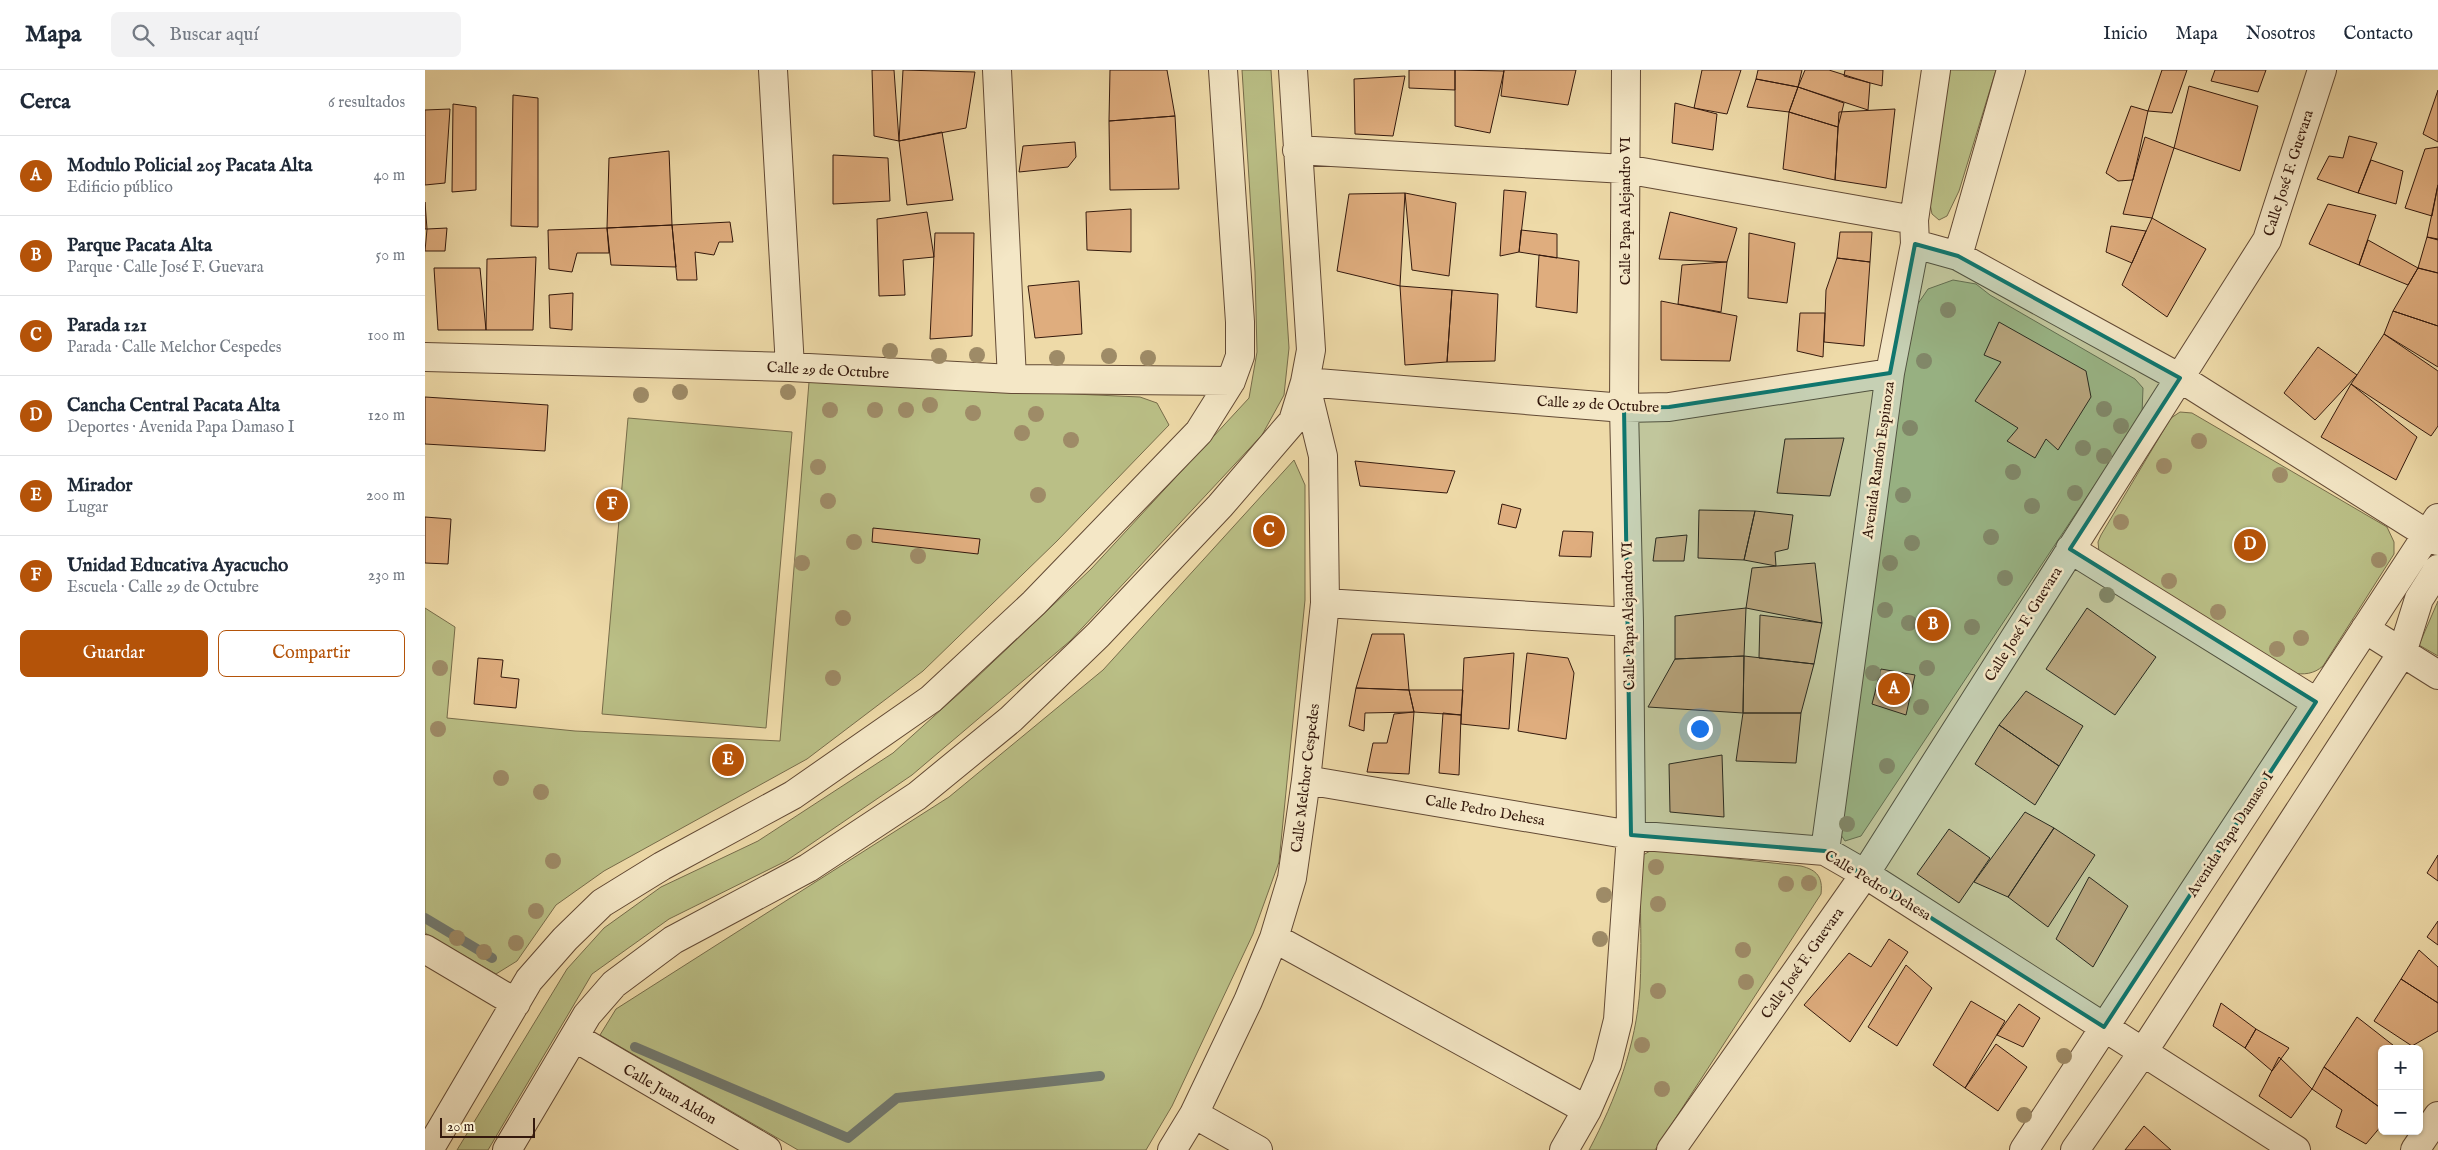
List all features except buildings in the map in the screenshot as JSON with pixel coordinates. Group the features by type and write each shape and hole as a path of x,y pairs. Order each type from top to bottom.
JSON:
{"street":[{"path":"773,70 790,367"},
{"path":"997,70 1013,379"},
{"path":"429,1150 529,980 601,903 662,866 793,795 931,699 1034,603 1199,432 1231,381 1240,356 1240,322 1223,70"},
{"path":"507,1150 587,1016 614,984 673,940 808,868 917,796 1011,719 1099,636 1220,506 1293,421 1305,382 1311,350 1293,70"},
{"name":"Calle Papa Alejandro VI","path":"1564,1150 1587,1110 1607,1064 1618,1020 1631,835 1624,408 1626,70"},
{"name":"Avenida Ramón Espinoza","path":"1825,851 1890,373 1914,232 1936,70"},
{"path":"1958,256 2011,70"},
{"name":"Calle José F. Guevara","path":"1671,1150 1865,874 2069,549 2267,240 2322,70"},
{"path":"1297,150 1625,169 1914,232 2180,378 2434,532"},
{"name":"Calle 29 de Octubre","path":"425,357 790,367 1013,379 1231,381"},
{"name":"Calle 29 de Octubre","path":"1305,382 1624,408 1669,407 1890,373"},
{"name":"Calle Melchor Cespedes","path":"1172,1150 1194,1114 1247,1001 1274,938 1292,878 1307,780 1325,603 1323,456 1305,382"},
{"name":"Avenida Papa Damaso I","path":"2024,1150 2316,702 2434,532"},
{"path":"2069,549 2316,702"},
{"path":"2075,1150 2143,1052 2402,653 2419,599 2438,569"},
{"path":"1325,603 1629,622"},
{"path":"2365,629 2438,675"},
{"name":"Calle Pedro Dehesa","path":"1307,780 1631,835 1825,851 1865,874 2296,1150"},
{"path":"1274,938 1587,1110"},
{"path":"425,949 516,1003"},
{"name":"Calle Juan Aldon","path":"574,1038 767,1150"},
{"path":"1194,1114 1258,1150"},
{"path":"2415,1150 2438,1116"}],"highlighted area":[{"path":"1915,244 1958,256 2180,378 2070,549 2316,702 2104,1027 1825,851 1631,835 1624,408 1669,407 1890,373"}],"green space":[{"path":"1242,70 1271,70 1289,348 1284,395 1262,435 1070,641 912,775 786,861 669,919 592,974 488,1150 457,1150 567,969 604,928 661,887 758,841 893,753 973,681 1091,569 1249,398 1257,352 1255,272"},
{"path":"1947,70 1996,70 1959,191 1947,216 1939,220 1932,214 1929,199"},
{"path":"1953,280 1976,284 1990,295 2135,379 2143,388 2142,414 1861,836 1845,841 1835,826 1913,311 1928,289"},
{"path":"809,382 1140,397 1157,403 1169,425 1057,541 923,671 807,759 604,871 556,905 517,961 496,974 425,933 425,608 455,627 447,718 575,731 780,741"},
{"path":"2180,412 2192,413 2387,527 2394,542 2394,554 2323,666 2316,671 2305,674 2292,673 2099,552 2098,542 2101,535 2171,418"},
{"path":"628,418 792,432 766,728 602,714"},
{"path":"1294,460 1305,485 1305,600 1279,862 1253,934 1172,1106 1146,1150 798,1150 600,1035 616,1009 949,797 1103,670"},
{"path":"2438,601 2438,656 2419,645"},
{"path":"1652,850 1801,866 1818,875 1821,883 1821,894 1655,1150 1589,1150 1616,1092 1634,1031 1641,973 1640,869 1643,855"}],"waterway":[{"path":"425,918 492,958"},
{"path":"635,1047 848,1138 897,1098 1100,1076"}],"place":[{"name":"Unidad Educativa Ayacucho","path":"612,505"},
{"name":"Parada 121","path":"1269,531"},
{"name":"Cancha Central Pacata Alta","path":"2250,545"},
{"name":"Parque Pacata Alta","path":"1933,625"},
{"name":"Modulo Policial 205 Pacata Alta","path":"1894,689"},
{"name":"Mirador","path":"728,760"}]}
